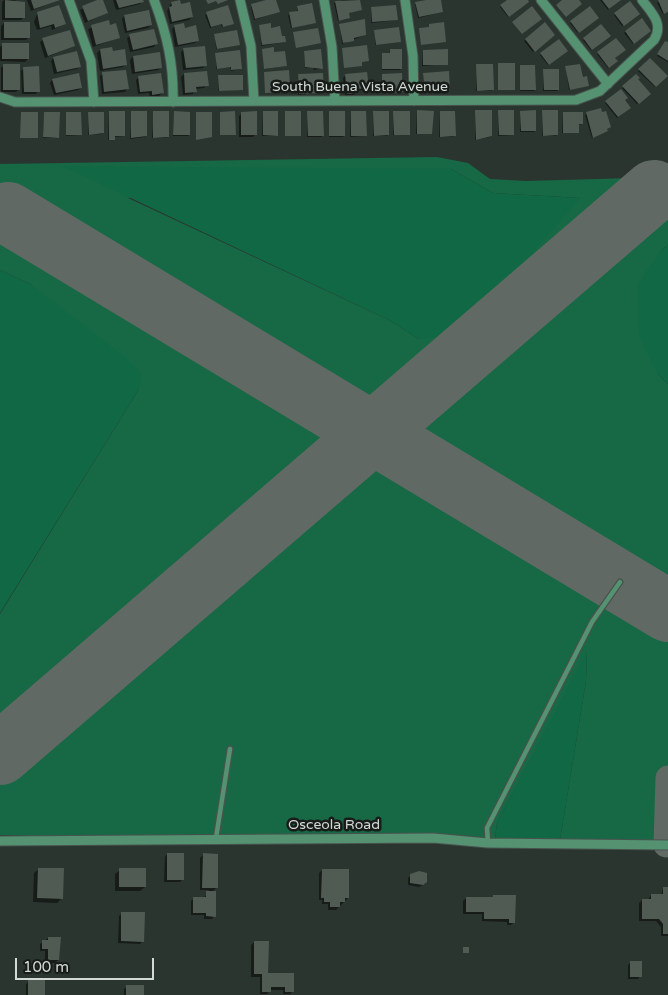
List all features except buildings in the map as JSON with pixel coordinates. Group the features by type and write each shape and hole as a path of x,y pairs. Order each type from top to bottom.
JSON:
{"street":[{"path":"69,0 91,61 94,102"},
{"path":"154,0 171,58 173,102"},
{"path":"240,0 251,46 254,101"},
{"path":"324,0 332,47 335,101"},
{"path":"405,0 413,56 414,101"},
{"path":"541,0 608,84"},
{"name":"South Buena Vista Avenue","path":"0,97 12,102 570,101 594,95 608,84 656,36 656,18 642,0"},
{"name":"Osceola Road","path":"0,840 127,841 216,838 433,838 488,843 668,845"}],"lane":[{"path":"488,843 487,828 491,819 592,622 620,582"},
{"path":"216,838 230,749"}],"green space":[{"path":"437,157 468,163 490,179 526,181 668,177 668,245 661,250 658,374 668,384 668,840 560,840 586,681 587,653 497,823 495,839 426,835 195,834 119,839 0,835 0,614 139,389 30,284 0,270 0,164","holes":["451,169 493,193 580,198 419,339 389,320 128,198"]},
{"path":"63,166 451,169 493,193 580,198 534,251 454,335 419,339 389,320"},
{"path":"668,245 668,384 658,374 639,335 638,284 661,250"},
{"path":"0,270 30,284 125,357 141,374 139,389 0,613"},
{"path":"587,651 586,681 560,840 495,839 497,823"}],"taxiway":[{"path":"666,845 668,778"}],"runway":[{"path":"0,754 654,191"},
{"path":"8,213 668,611"}]}
